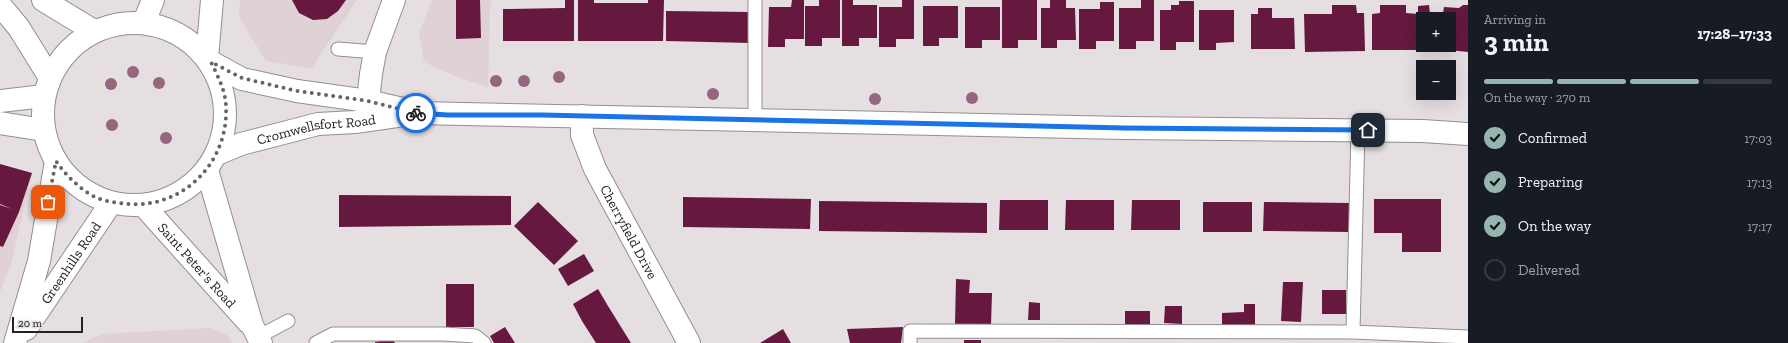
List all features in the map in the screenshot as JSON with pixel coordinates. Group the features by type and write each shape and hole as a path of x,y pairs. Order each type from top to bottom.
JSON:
{"main road":[{"path":"43,0 94,31"},
{"path":"144,22 153,0"},
{"path":"209,60 212,0"},
{"path":"368,101 371,86 370,74 394,0"},
{"path":"0,5 18,28 47,87"},
{"path":"144,22 166,27 185,37 209,60 222,84 226,107 225,132 212,162 189,188 167,199 143,205 111,203 89,194 70,180 56,161 48,146 44,130 42,113 47,87 61,59 76,43 94,31 119,23 144,22"},
{"name":"Cromwellsfort Road","path":"209,60 242,78 297,91 368,101 418,113"},
{"path":"0,101 47,87"},
{"name":"Cromwellsfort Road","path":"212,162 241,144 318,124 355,122 418,113 1125,128 1358,130 1468,134"},
{"name":"Cherryfield Drive","path":"582,116 582,135 595,169 689,343"},
{"path":"0,123 44,130"},
{"name":"Greenhills Road","path":"16,343 39,261 56,161"},
{"name":"Saint Peter's Road","path":"212,162 257,335"},
{"name":"Greenhills Road","path":"16,343 111,203"},
{"name":"Saint Peter's Road","path":"143,205 257,335"}],"lane":[{"path":"755,0 755,119"},
{"path":"338,49 376,52"},
{"path":"1353,332 1358,130"},
{"path":"257,335 288,321"},
{"path":"910,343 910,331 1353,332 1468,337"},
{"path":"316,343 333,334 444,334 475,336 484,343"}],"shaded area":[{"path":"240,0 357,0 311,69 266,61 239,17"},
{"path":"432,0 493,0 490,2 488,87 457,77 424,62 419,33"},
{"path":"0,164 32,173 11,264 0,292"},
{"path":"209,328 227,335 233,343 83,343 102,334"}],"building":[{"path":"292,0 346,0 338,11 327,19 313,20 299,13"},
{"path":"456,0 480,0 481,38 456,39"},
{"path":"565,0 574,0 574,41 503,41 503,9 565,8"},
{"path":"578,0 594,0 594,3 648,3 648,0 664,0 663,41 578,41"},
{"path":"792,0 804,0 804,39 785,39 785,47 768,47 769,7 791,7"},
{"path":"819,0 840,0 840,38 822,38 822,46 805,46 805,6 819,6"},
{"path":"842,0 853,0 853,5 877,5 877,38 859,38 859,46 842,46"},
{"path":"902,0 914,0 914,39 896,39 896,47 879,47 879,7 902,7"},
{"path":"1002,0 1037,0 1037,40 1018,40 1018,48 1002,48"},
{"path":"1050,0 1066,0 1066,8 1075,8 1076,40 1057,40 1057,48 1041,48 1041,8 1050,8"},
{"path":"1141,0 1154,0 1154,41 1136,41 1136,49 1119,49 1119,8 1141,8"},
{"path":"1179,1 1194,1 1194,42 1176,42 1176,50 1160,50 1160,10 1171,10 1171,5 1179,5"},
{"path":"1100,2 1114,2 1114,41 1096,41 1096,49 1079,49 1079,9 1100,9"},
{"path":"1332,5 1356,5 1357,13 1364,13 1365,51 1305,52 1304,14 1332,14"},
{"path":"1380,5 1406,5 1406,13 1416,14 1416,50 1372,50 1372,14 1380,13"},
{"path":"1429,5 1430,12 1418,12 1418,6"},
{"path":"1463,5 1468,5 1468,52 1456,51 1456,12 1443,12 1444,7 1459,8"},
{"path":"923,6 958,6 958,38 939,38 939,46 923,46"},
{"path":"965,7 1000,7 1000,40 982,40 982,48 965,48"},
{"path":"1258,8 1272,8 1272,18 1294,18 1295,49 1251,49 1251,14 1258,14"},
{"path":"1199,10 1234,10 1234,42 1216,43 1216,50 1199,50"},
{"path":"666,11 751,12 751,43 666,41"},
{"path":"0,164 32,173 19,212 3,247 0,246 0,205 12,209 0,204"},
{"path":"339,195 511,196 511,225 339,227"},
{"path":"683,197 811,199 810,229 683,227"},
{"path":"1374,199 1441,199 1441,252 1402,252 1402,233 1374,233"},
{"path":"1000,200 1048,200 1048,230 999,230"},
{"path":"1066,200 1114,200 1114,230 1065,230"},
{"path":"1132,200 1180,200 1180,230 1131,230"},
{"path":"819,201 987,203 987,233 819,231"},
{"path":"538,202 578,241 554,265 514,226"},
{"path":"1203,202 1252,202 1252,232 1203,232"},
{"path":"1264,202 1349,203 1349,232 1263,231"},
{"path":"584,254 594,271 568,286 558,269"},
{"path":"956,279 970,280 969,293 992,293 991,325 955,324"},
{"path":"1283,282 1303,282 1301,322 1281,321"},
{"path":"446,284 474,284 474,327 446,327"},
{"path":"598,289 631,343 596,343 582,321 573,304"},
{"path":"1322,290 1346,290 1346,314 1322,314"},
{"path":"1029,302 1040,303 1040,320 1028,320"},
{"path":"1244,304 1255,304 1255,327 1222,327 1222,313 1244,312"},
{"path":"1165,306 1182,306 1182,324 1164,323"},
{"path":"1125,311 1150,311 1150,328 1125,328"},
{"path":"505,327 515,343 494,343 490,336"},
{"path":"903,327 901,343 850,343 847,329"},
{"path":"783,329 791,343 760,343"},
{"path":"392,339 395,343 375,343 375,342"},
{"path":"964,340 981,340 981,343 964,343"}],"way so far":[{"path":"48,202 56,161 70,180 89,194 111,203 143,205 167,199 189,188 207,170 217,154 225,132 226,107 222,84 211,62 242,78 297,91 368,101 416,113"}],"route":[{"path":"416,113 448,115 542,115 819,120 1125,128 1368,130"}]}
